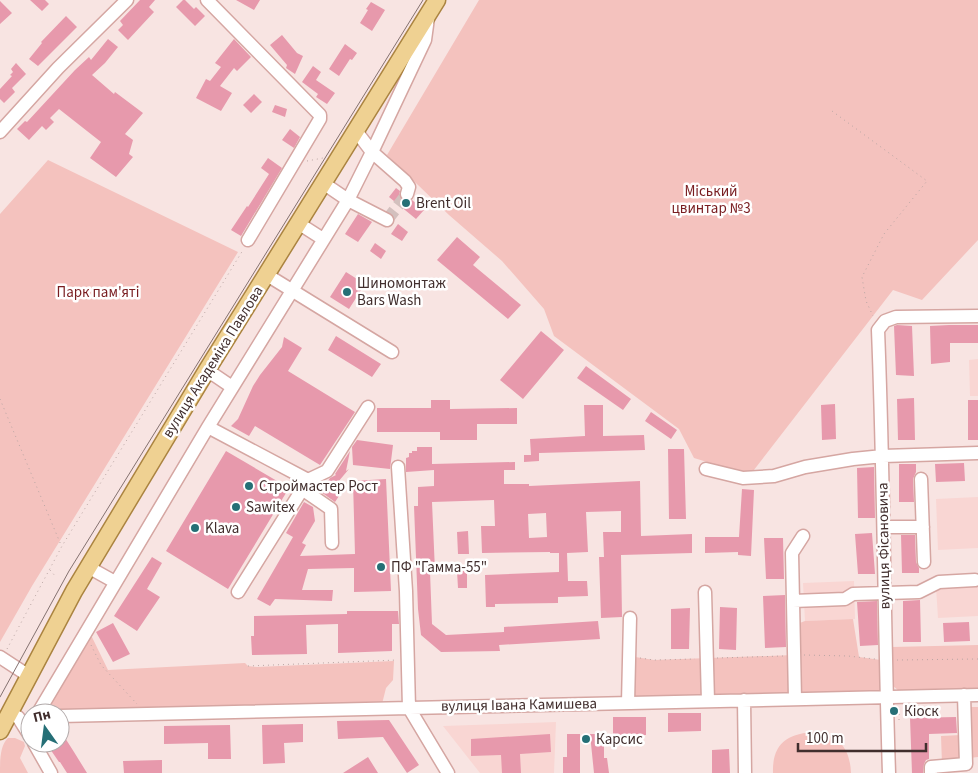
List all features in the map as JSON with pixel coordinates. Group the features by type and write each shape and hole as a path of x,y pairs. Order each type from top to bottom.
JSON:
{"main road":[{"name":"вулиця Академіка Павлова","path":"0,731 19,717 29,676 88,567 207,370 433,7"}],"street":[{"path":"0,132 58,68 127,0"},
{"path":"207,0 318,112 320,120 248,240"},
{"path":"44,703 208,426 348,200 425,40 433,7"},
{"path":"356,131 372,152 405,181 409,187 407,194"},
{"path":"323,184 348,200 387,220"},
{"path":"298,223 323,239"},
{"path":"267,275 392,352"},
{"path":"879,319 978,316"},
{"name":"вулиця Фісановича","path":"879,319 890,773"},
{"path":"207,370 232,387"},
{"path":"238,592 305,485 327,471 368,407"},
{"path":"208,426 305,485 332,509 332,543"},
{"path":"706,469 743,478 766,477 814,466 883,456 978,453"},
{"path":"398,467 409,708 448,773"},
{"path":"921,479 924,562"},
{"path":"884,527 923,526"},
{"path":"795,699 792,553 803,536"},
{"path":"88,567 116,582"},
{"path":"793,601 845,600 853,594 919,592 939,582 975,580"},
{"path":"705,592 708,701"},
{"path":"628,703 630,618"},
{"path":"1,658 29,676"},
{"name":"вулиця Івана Камишева","path":"70,716 978,695"},
{"path":"931,773 931,766 972,763 964,696"},
{"path":"744,700 745,773"},
{"path":"40,753 52,773"}],"path":[{"path":"832,111 927,181 884,234 862,277 866,301 879,319"},
{"path":"294,163 341,154"},
{"path":"1,658 62,546 248,240"},
{"path":"0,399 62,546"},
{"path":"50,569 56,577"},
{"path":"85,633 101,665 146,714"},
{"path":"248,666 408,659"}],"shaded area":[{"path":"978,359 978,396 970,396 969,360"},
{"path":"978,497 978,548 938,550 936,499"},
{"path":"854,581 855,619 805,621 803,583"},
{"path":"978,585 978,616 938,618 936,587"},
{"path":"556,722 554,773 480,773 443,726"}],"green space":[{"name":"Міський цвинтар №3","path":"479,0 978,0 978,240 922,300 893,290 750,475 694,458 679,429 554,336 544,309 502,261 449,215 387,155"},
{"name":"Парк пам'яті","path":"48,160 238,252 32,586 0,642 0,214"},
{"path":"853,619 859,657 881,660 881,698 628,703 629,656 654,660 794,655 797,624 805,621"},
{"path":"90,633 108,670 245,663 248,666 257,667 394,661 393,680 386,688 381,708 70,713 70,703 44,703"},
{"path":"978,645 978,690 899,691 892,685 892,647"},
{"path":"958,707 963,707 964,762 942,764 941,736 961,735 961,714 958,714"},
{"path":"967,707 978,707 978,757 969,758"},
{"path":"816,732 837,740 842,745 848,757 851,773 773,773 775,754 784,742 797,735"},
{"path":"8,738 20,740 20,753 22,753 20,758 28,773 0,773 0,758 5,741"}],"building":[{"path":"30,0 45,0 49,4 42,11"},
{"path":"140,0 155,0 149,7 154,12 128,40 118,30 123,25 120,21"},
{"path":"183,0 194,9 196,7 205,16 195,26 176,7"},
{"path":"236,0 260,0 254,10"},
{"path":"0,1 12,13 0,24"},
{"path":"371,2 385,10 372,31 360,23"},
{"path":"66,16 77,27 38,66 29,59 41,42"},
{"path":"282,35 297,53 303,56 295,74 286,68 287,65 270,45"},
{"path":"108,39 118,47 92,75 114,94 115,92 143,113 125,134 133,140 129,154 133,157 116,177 90,158 101,142 59,109 50,118 54,122 46,130 42,126 29,140 17,129 25,121 27,122 89,57 91,60"},
{"path":"234,39 251,57 237,71 234,68 220,86 232,93 221,111 196,98 206,79 210,81 221,67 215,63"},
{"path":"345,44 357,53 352,60 350,59 339,76 329,69"},
{"path":"16,63 26,74 12,88 15,92 4,103 0,99 0,89 12,76 10,75 13,72 11,69"},
{"path":"313,66 321,72 316,80 335,93 327,104 316,97 318,94 302,82"},
{"path":"254,94 262,102 251,113 243,105"},
{"path":"275,105 287,109 285,117 272,112"},
{"path":"290,129 300,137 294,148 282,140"},
{"path":"268,158 282,168 241,236 231,230 269,174 261,168"},
{"path":"396,188 400,191 399,195 402,200 405,202 412,200 424,210 416,219 389,197"},
{"path":"358,214 372,222 358,242 345,234"},
{"path":"398,224 408,232 402,241 391,234"},
{"path":"457,237 480,257 473,265 521,305 508,319 437,260"},
{"path":"375,243 386,251 381,259 370,251"},
{"path":"346,272 365,284 349,309 330,297"},
{"path":"978,325 978,343 950,343 950,362 931,364 930,326"},
{"path":"894,326 912,326 914,376 896,375"},
{"path":"541,331 564,350 523,399 500,380"},
{"path":"336,336 381,364 372,377 328,350"},
{"path":"284,337 302,348 288,371 355,412 320,465 255,426 249,436 231,426 238,419 260,375 282,347"},
{"path":"586,366 631,399 623,410 577,378"},
{"path":"914,398 915,440 898,440 897,399"},
{"path":"431,400 450,400 450,409 517,408 517,424 477,424 477,440 440,440 440,432 377,432 377,408 431,408"},
{"path":"968,400 978,400 978,440 968,440"},
{"path":"835,404 836,439 822,440 821,405"},
{"path":"584,405 603,405 603,436 644,435 645,450 539,453 539,461 524,462 524,455 531,455 530,439 585,436"},
{"path":"651,412 677,430 671,439 645,421"},
{"path":"357,440 393,445 390,469 353,465 352,447"},
{"path":"417,447 432,447 432,464 515,462 515,470 504,470 504,484 529,484 529,486 640,481 641,536 692,534 692,553 621,555 622,617 601,618 599,557 604,557 603,532 621,532 621,511 586,512 588,552 567,553 568,581 587,581 588,596 558,597 558,603 495,604 495,607 486,607 485,575 559,572 559,553 482,553 481,526 495,526 494,500 432,502 435,571 430,572 432,624 446,635 504,632 504,627 598,621 600,639 499,645 500,651 441,652 421,635 418,609 414,506 418,506 418,487 434,486 434,470 406,472 406,458 409,457 409,453 412,453 412,451 417,451","holes":["546,513 547,537 529,538 528,514"]},
{"path":"668,449 684,449 686,519 669,519"},
{"path":"226,451 289,488 228,589 166,551"},
{"path":"350,451 346,471 349,469 338,482 343,482 341,493 335,502 321,492 330,478 336,475"},
{"path":"964,463 965,481 936,482 935,464"},
{"path":"899,464 916,464 916,472 913,479 914,502 899,502"},
{"path":"874,467 875,518 858,518 857,468"},
{"path":"386,479 391,591 354,592 354,568 308,569 302,590 333,590 332,601 275,599 270,606 257,599 293,537 286,533 304,502 313,507 315,521 302,543 306,545 300,556 355,554 353,481"},
{"path":"742,489 754,490 751,556 738,555 738,552 705,553 705,537 739,537"},
{"path":"468,531 469,554 458,554 457,532"},
{"path":"872,533 875,574 858,574 855,534"},
{"path":"901,535 915,535 916,562 919,573 902,573"},
{"path":"764,538 783,538 784,579 766,579"},
{"path":"152,557 162,563 147,589 160,597 137,631 114,616"},
{"path":"457,571 467,571 467,588 458,588"},
{"path":"785,595 786,647 765,648 763,596"},
{"path":"920,600 921,642 903,642 903,601"},
{"path":"877,601 878,645 860,646 857,602"},
{"path":"720,607 737,608 736,650 719,649"},
{"path":"690,608 689,649 671,649 671,609"},
{"path":"347,611 398,611 399,624 392,624 392,651 338,653 338,624 306,625 307,654 252,655 251,636 254,636 254,616 347,614"},
{"path":"969,622 970,641 944,642 943,623"},
{"path":"113,623 130,654 113,662 96,632"},
{"path":"668,713 701,713 701,731 668,732"},
{"path":"613,717 646,717 646,735 613,735"},
{"path":"956,717 957,733 929,734 929,759 924,764 923,773 912,773 910,718"},
{"path":"389,720 419,765 407,773 383,737 338,739 337,721"},
{"path":"303,724 303,742 284,743 285,763 263,764 262,725"},
{"path":"230,725 231,759 208,759 208,743 164,744 164,726"},
{"path":"550,734 551,752 520,754 521,773 502,773 501,755 471,756 471,739"},
{"path":"567,734 580,734 580,773 563,773 563,757 567,757"},
{"path":"590,734 604,734 604,758 607,758 609,773 594,773"},
{"path":"70,746 87,773 67,773 53,753 70,753"},
{"path":"729,749 730,773 712,773 712,750"},
{"path":"368,757 378,773 343,773"},
{"path":"162,760 162,773 124,773 123,761"}],"tunnel":[{"path":"387,220 407,194"}],"tram line":[{"path":"0,697 69,571 423,0"}],"place":[{"name":"Brent Oil","path":"406,203"},
{"name":"Шиномонтаж Bars Wash","path":"347,292"},
{"name":"Строймастер Рост","path":"249,486"},
{"name":"Sawitex","path":"236,507"},
{"name":"Klava","path":"195,528"},
{"name":"ПФ \"Гамма-55\"","path":"381,567"},
{"name":"Кіоск","path":"894,711"},
{"name":"Карсис","path":"586,739"}]}
